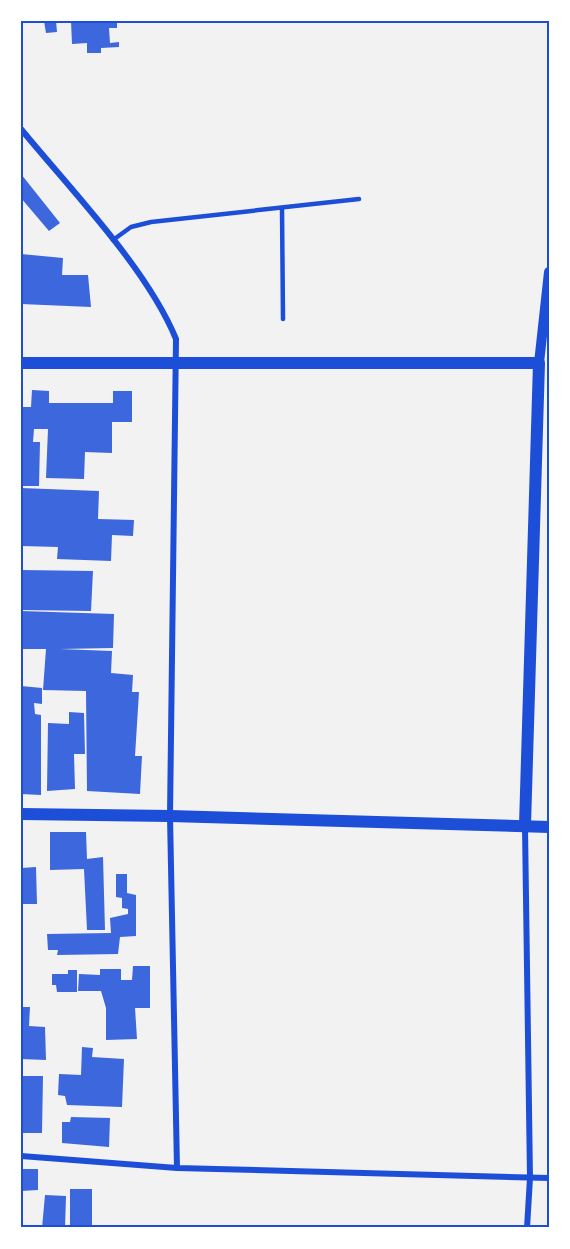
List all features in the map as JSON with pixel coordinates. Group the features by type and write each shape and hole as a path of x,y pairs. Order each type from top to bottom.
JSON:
{"main road":[{"path":"21,363 544,364 525,825"},
{"path":"21,814 549,827"}],"street":[{"path":"21,129 113,241 165,312 176,339 170,816 177,1168"},
{"path":"544,364 549,272"},
{"path":"525,825 530,1178 526,1228"},
{"path":"21,1156 177,1168 549,1178"}],"lane":[{"path":"113,241 131,227 150,222 359,199"},
{"path":"282,208 283,320"}],"building":[{"path":"44,21 56,21 57,32 46,33"},
{"path":"71,21 117,21 117,28 109,28 110,43 119,42 119,47 101,48 101,53 87,53 87,43 72,44"},
{"path":"21,174 60,223 49,231 21,198"},
{"path":"21,254 63,258 62,275 88,275 91,307 21,304"},
{"path":"32,390 49,391 49,403 113,403 113,391 132,391 132,422 112,422 112,453 85,452 84,479 46,478 48,429 34,429 33,442 40,442 39,486 21,486 21,407 31,407"},
{"path":"21,488 99,491 98,519 134,520 133,536 112,535 111,561 57,559 58,547 21,546"},
{"path":"21,570 93,571 91,611 21,610"},
{"path":"21,611 114,614 113,648 60,649 112,651 111,673 133,675 132,692 139,692 135,756 142,756 140,794 87,791 86,691 43,690 46,649 21,649"},
{"path":"21,686 42,688 42,704 34,703 35,714 41,715 41,795 21,794"},
{"path":"69,712 84,713 85,754 74,754 75,789 47,791 48,723 69,724"},
{"path":"50,832 86,832 87,859 103,857 105,930 87,930 84,869 50,870"},
{"path":"36,867 37,904 21,904 21,868"},
{"path":"116,874 127,874 127,893 136,895 136,936 120,937 118,954 57,955 58,950 48,950 47,934 111,933 110,918 128,914 128,909 122,908 122,898 116,897"},
{"path":"133,966 150,966 150,1008 135,1008 137,1039 106,1040 106,1008 101,991 78,991 79,974 100,975 100,969 121,969 121,980 132,980"},
{"path":"68,970 77,970 77,992 57,992 56,985 52,985 52,974 68,974"},
{"path":"21,1007 30,1007 29,1026 45,1027 46,1060 21,1059"},
{"path":"82,1047 93,1048 92,1057 124,1059 122,1107 67,1105 65,1096 58,1095 59,1074 81,1075"},
{"path":"21,1076 43,1076 42,1133 21,1133"},
{"path":"71,1117 110,1118 109,1147 62,1143 62,1122 70,1122"},
{"path":"21,1169 38,1169 38,1190 21,1191"},
{"path":"70,1189 92,1189 92,1228 70,1228"},
{"path":"45,1195 66,1196 65,1228 42,1228"}]}
